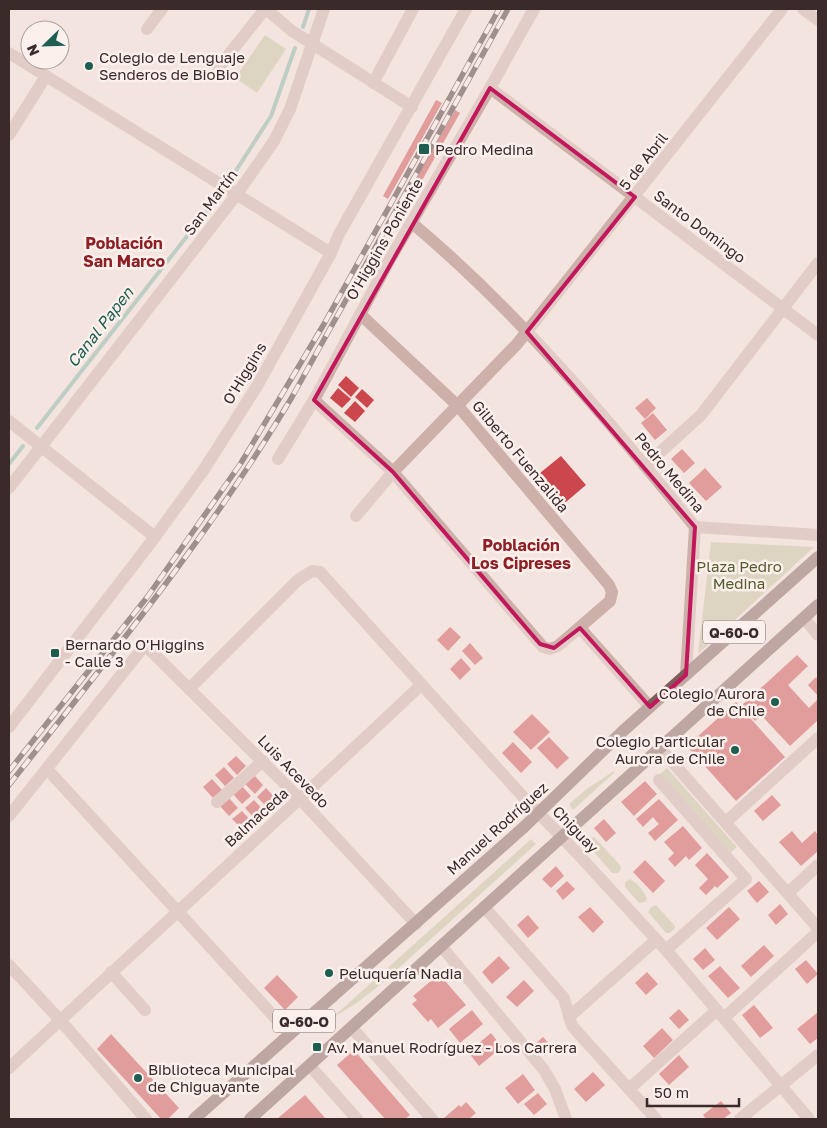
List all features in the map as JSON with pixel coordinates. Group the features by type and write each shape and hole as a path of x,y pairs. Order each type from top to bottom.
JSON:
{"main road":[{"name":"Manuel Rodríguez","path":"194,1119 539,814 616,737 818,557"},
{"name":"Q-60-O","path":"250,1119 818,605"}],"street":[{"path":"147,29 162,9"},
{"path":"219,67 265,9 285,26 412,107"},
{"name":"San Martín","path":"9,488 237,194 281,129 324,9"},
{"path":"373,83 413,9"},
{"name":"O'Higgins","path":"9,727 155,537 228,432 257,386 331,253 339,234 466,9"},
{"name":"O'Higgins Poniente","path":"278,459 314,400 360,314 534,9"},
{"name":"5 de Abril","path":"356,516 393,472 527,332 782,9"},
{"path":"803,9 818,20"},
{"path":"9,53 331,253"},
{"path":"9,136 46,76"},
{"name":"Santo Domingo","path":"490,88 818,335"},
{"name":"Pedro Medina","path":"412,223 481,286 527,332 645,466 695,527 686,675"},
{"path":"645,466 695,422 818,262"},
{"name":"Gilberto Fuenzalida","path":"360,314 458,406 609,584 612,592 610,601 580,628"},
{"path":"314,400 393,472 540,644 546,648 554,648 580,628 650,706"},
{"path":"9,422 155,537"},
{"name":"Pedro Medina","path":"695,527 818,535"},
{"name":"Chiguay","path":"190,688 298,580 312,571 323,575 421,685 666,950 809,1119"},
{"path":"804,618 818,635"},
{"name":"Luis Acevedo","path":"46,769 145,645 300,799 416,924"},
{"name":"Balmaceda","path":"9,1068 421,685"},
{"path":"726,822 818,738"},
{"path":"660,748 818,928"},
{"path":"217,802 263,762"},
{"path":"9,816 46,769 290,1034"},
{"path":"659,780 746,879 666,950"},
{"path":"788,892 818,865"},
{"path":"485,908 564,998 573,1027 656,1119"},
{"path":"629,1089 818,932"},
{"path":"569,1017 656,940"},
{"path":"442,947 544,1070 555,1089 566,1119"},
{"path":"9,966 60,1020 146,1119"},
{"path":"111,972 145,1010"},
{"path":"352,1028 432,1119"},
{"path":"740,1119 818,1055"},
{"path":"310,1066 357,1119"}],"highlighted area":[{"path":"490,88 635,197 527,332 695,527 686,675 650,707 580,628 554,648 540,644 393,472 314,400"}],"green space":[{"path":"265,35 286,49 257,93 235,78"},
{"name":"Plaza Pedro Medina","path":"711,542 814,547 698,654"},
{"path":"667,768 737,847 729,854 659,775"},
{"path":"614,771 573,810 569,804 588,788"},
{"path":"594,837 620,865 621,869 618,873 612,873 586,843 589,838"},
{"path":"531,839 536,844 380,985 354,1005 332,1018"},
{"path":"630,879 644,893 647,899 645,902 639,903 625,887 625,882"},
{"path":"656,905 675,926 670,933 666,933 648,912 651,907"}],"building":[{"path":"436,100 442,103 388,199 383,196"},
{"path":"455,110 460,113 411,200 406,197"},
{"path":"346,376 359,388 351,397 338,385"},
{"path":"338,388 351,399 342,408 330,398"},
{"path":"362,389 374,400 367,408 355,397"},
{"path":"647,398 656,408 645,419 635,408"},
{"path":"355,401 365,411 355,422 344,413"},
{"path":"653,413 667,430 655,440 641,423"},
{"path":"682,449 695,463 684,473 671,459"},
{"path":"561,456 586,485 560,507 535,477"},
{"path":"705,468 722,487 706,501 689,483"},
{"path":"450,627 461,637 448,651 437,640"},
{"path":"470,643 483,658 475,665 462,651"},
{"path":"797,655 808,666 788,685 809,708 818,699 818,720 790,746 761,715 755,721 741,706"},
{"path":"461,658 471,669 460,680 450,669"},
{"path":"816,677 818,680 818,696 808,685"},
{"name":"Colegio Particular Aurora de Chile","path":"736,702 785,757 736,801 687,746"},
{"path":"532,714 550,732 531,750 513,732"},
{"path":"549,737 569,758 557,769 537,748"},
{"path":"513,742 532,762 521,773 502,753"},
{"path":"236,756 246,766 237,775 227,764"},
{"path":"224,767 234,778 225,786 215,775"},
{"path":"253,774 263,785 255,794 244,783"},
{"path":"212,779 222,790 213,798 203,787"},
{"path":"645,781 657,794 634,816 621,802"},
{"path":"241,785 251,796 242,804 232,793"},
{"path":"266,788 276,799 268,808 257,797"},
{"path":"772,795 781,805 763,821 754,811"},
{"path":"228,797 238,808 229,816 219,805"},
{"path":"659,799 678,820 655,841 648,833 659,824 653,817 643,827 636,819"},
{"path":"254,800 264,811 255,819 245,808"},
{"path":"242,811 252,822 243,830 232,819"},
{"path":"604,819 616,833 606,842 594,828"},
{"path":"683,826 702,848 689,860 686,856 675,867 668,859 674,853 664,842"},
{"path":"792,831 802,843 815,831 818,835 818,851 801,866 779,842"},
{"path":"707,853 729,877 717,888 715,886 706,895 699,888 708,879 695,865"},
{"path":"645,860 665,881 653,893 633,872"},
{"path":"556,866 564,876 551,888 542,879"},
{"path":"567,881 575,889 563,900 556,891"},
{"path":"759,881 769,892 757,903 747,891"},
{"path":"780,904 788,914 776,925 768,915"},
{"path":"590,907 604,922 593,933 578,917"},
{"path":"729,907 740,919 717,940 706,928"},
{"path":"528,915 539,928 528,938 517,925"},
{"path":"764,945 774,956 751,977 741,966"},
{"path":"705,948 715,960 703,970 693,959"},
{"path":"499,956 510,968 492,984 482,972"},
{"path":"806,960 818,974 807,984 795,969"},
{"path":"720,966 740,988 728,998 708,976"},
{"path":"647,972 658,984 646,995 635,983"},
{"path":"439,974 466,1005 438,1028 431,1019 428,1022 412,1004 417,1000 413,996"},
{"path":"277,975 298,997 285,1010 264,988"},
{"path":"524,980 534,991 517,1007 506,997"},
{"path":"754,1005 773,1028 760,1038 742,1015"},
{"path":"679,1009 689,1020 679,1029 669,1018"},
{"path":"472,1010 483,1024 460,1043 449,1029"},
{"path":"818,1012 818,1038 810,1044 797,1029"},
{"path":"662,1028 673,1040 654,1058 643,1046"},
{"path":"491,1033 502,1047 479,1066 468,1052"},
{"name":"Biblioteca Municipal de Chiguayante","path":"111,1034 179,1108 168,1119 161,1119 97,1049"},
{"path":"543,1037 553,1048 545,1056 535,1044"},
{"path":"354,1050 410,1115 405,1119 385,1119 337,1065"},
{"path":"679,1055 689,1067 669,1085 659,1074"},
{"path":"593,1072 605,1085 586,1102 574,1089"},
{"path":"523,1074 535,1090 518,1104 505,1088"},
{"path":"538,1093 547,1104 534,1115 524,1104"},
{"path":"305,1095 326,1119 277,1119"},
{"path":"721,1101 731,1113 723,1119 706,1119 703,1115"},
{"path":"466,1102 476,1113 469,1119 444,1118 459,1105 461,1107"}],"waterway":[{"name":"Canal Papen","path":"303,27 309,9"},
{"name":"Canal Papen","path":"230,180 271,116 295,48"},
{"name":"Canal Papen","path":"37,428 220,194"},
{"name":"Canal Papen","path":"9,464 23,446"}],"railway":[{"path":"9,771 148,596 241,463 324,324 499,9"},
{"path":"9,785 157,596 193,547 260,448 292,397 508,9"}],"place":[{"name":"Colegio de Lenguaje Senderos de BioBio","path":"89,66"},
{"name":"Pedro Medina","path":"424,149"},
{"name":"Bernardo O'Higgins - Calle 3","path":"55,653"},
{"name":"Colegio Aurora de Chile","path":"775,702"},
{"name":"Colegio Particular Aurora de Chile","path":"735,750"},
{"name":"Peluquería Nadia","path":"329,973"},
{"name":"Av. Manuel Rodríguez - Los Carrera","path":"317,1047"},
{"name":"Biblioteca Municipal de Chiguayante","path":"138,1078"}],"district":[{"name":"Población San Marco","path":"124,252"},
{"name":"Población Los Cipreses","path":"521,554"}]}
